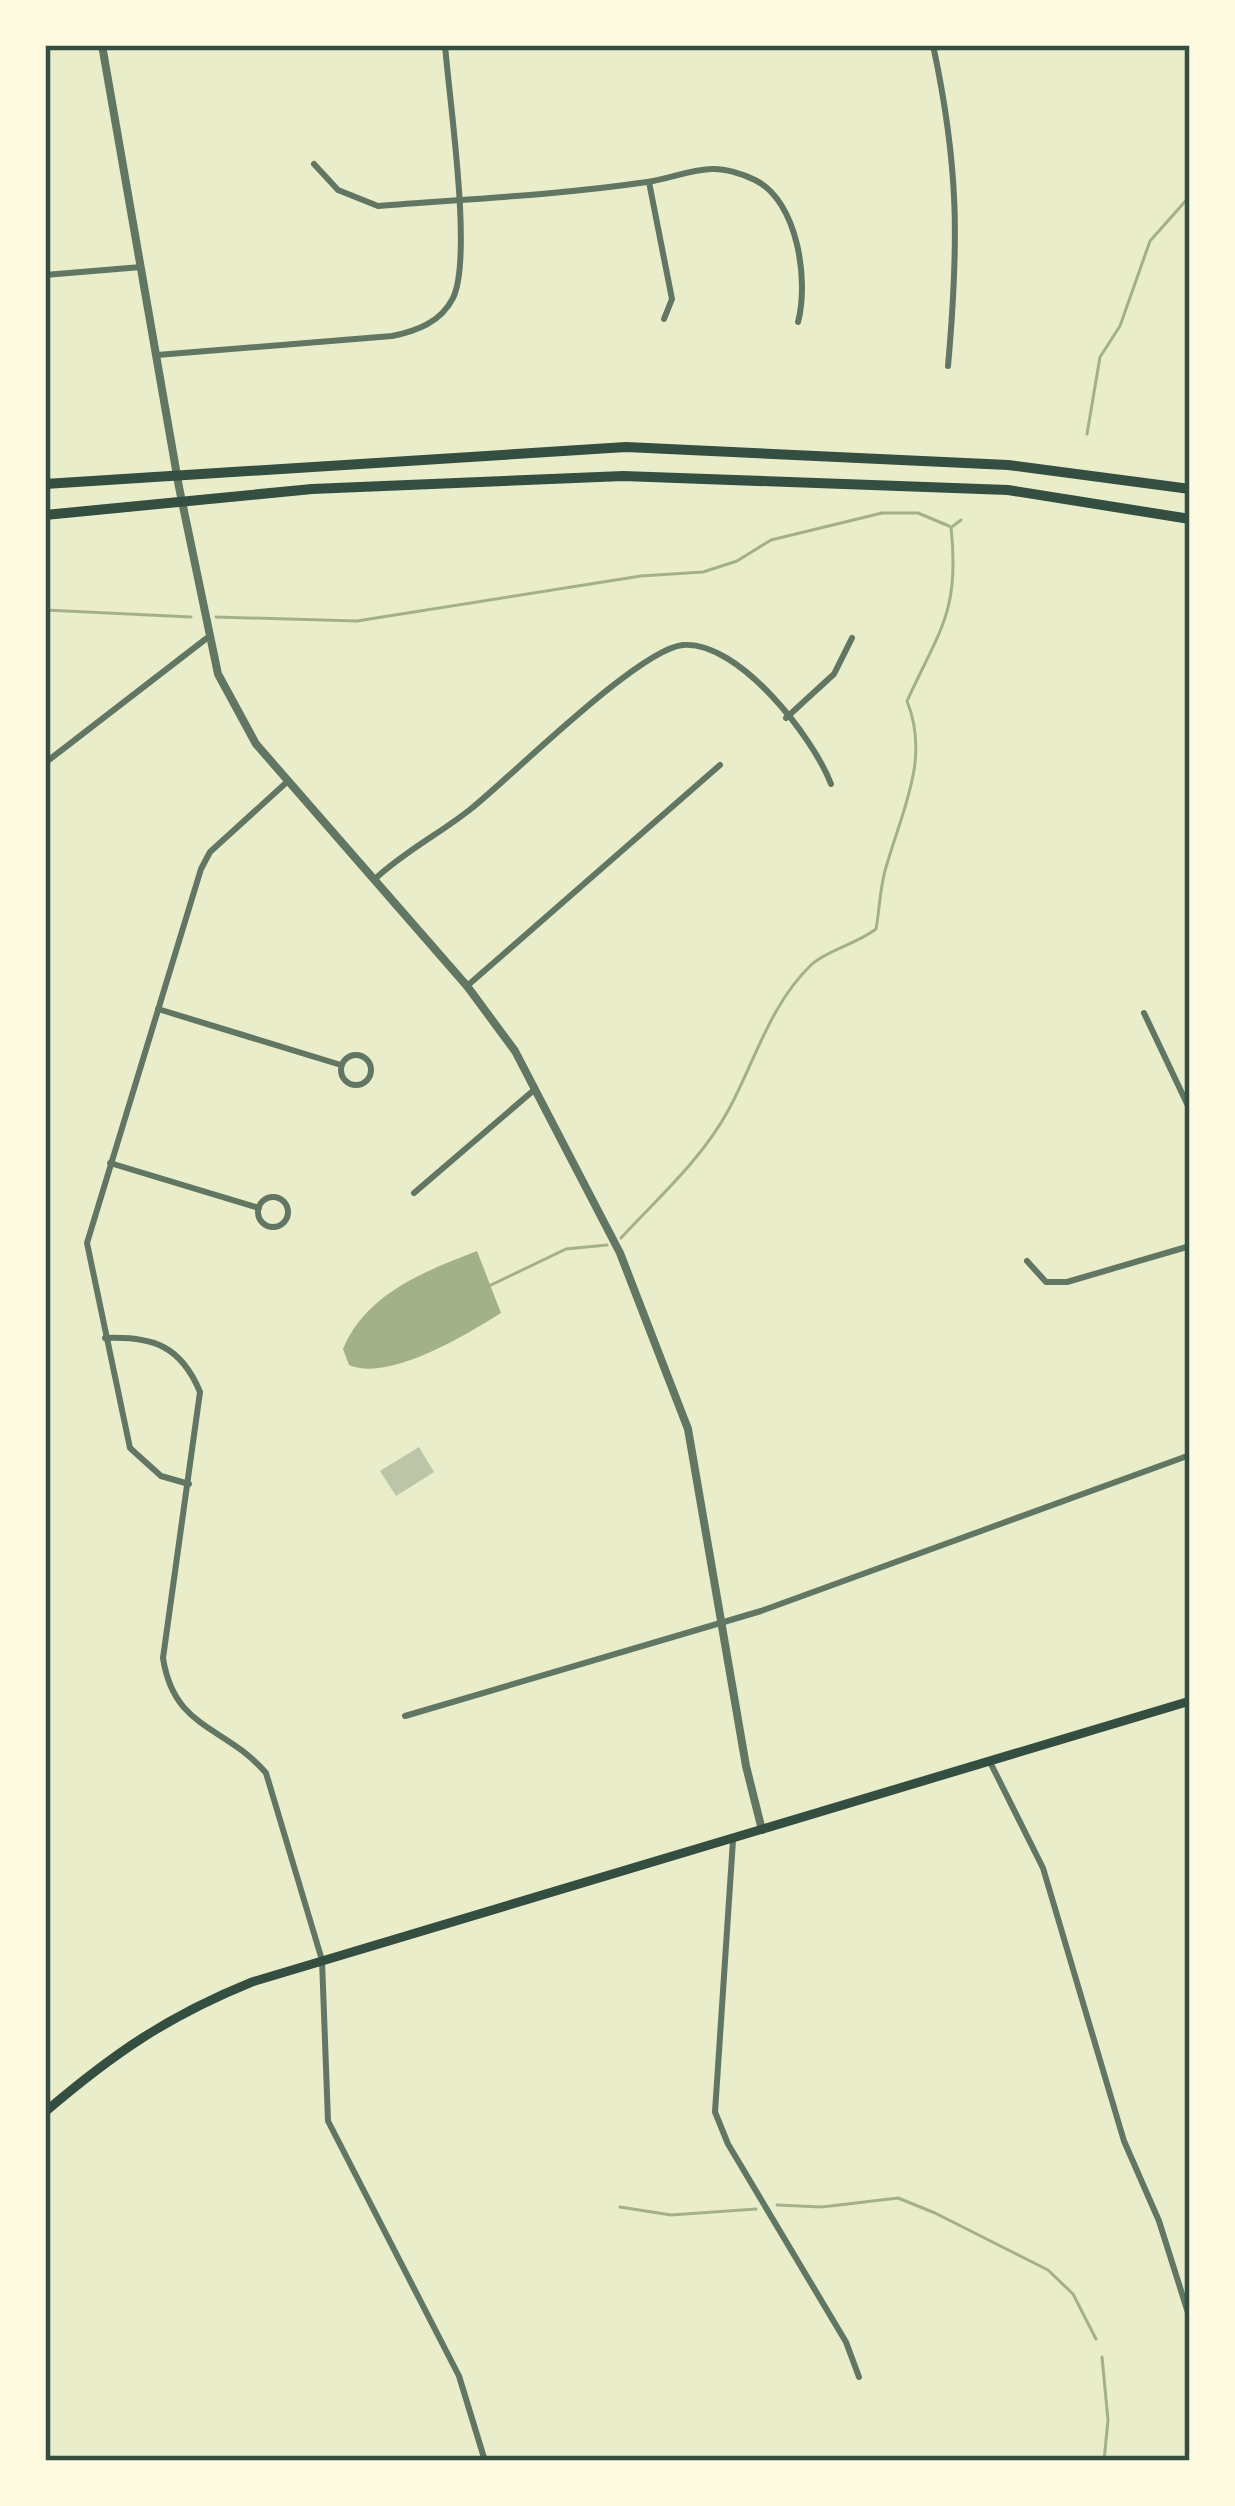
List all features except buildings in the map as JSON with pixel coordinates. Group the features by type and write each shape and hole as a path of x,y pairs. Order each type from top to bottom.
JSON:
{"highway":[{"path":"45,484 220,469 626,447 1008,465 1190,489"},
{"path":"45,515 312,489 623,476 1008,490 1190,519"}],"main road":[{"path":"45,2112 134,2039 181,2011 322,1960 1190,1701"}],"street":[{"path":"102,45 207,638 233,709 288,781 466,986 537,1088 626,1265 676,1390 762,1832"},
{"path":"158,355 392,336 430,323 455,296 459,277 457,200 445,45"},
{"path":"933,45 956,179 959,243 948,366"},
{"path":"314,164 355,201 378,206 649,182 712,169 758,181 777,196 802,275 804,299 798,322"},
{"path":"649,182 672,299 664,319"},
{"path":"45,274 141,267"},
{"path":"45,763 207,638"},
{"path":"787,718 834,674 852,638"},
{"path":"373,880 467,812 657,653 680,645 724,653 821,758 831,784"},
{"path":"466,986 720,765"},
{"path":"190,1484 161,1476 130,1448 87,1243 210,852 288,781"},
{"path":"158,1010 341,1065 350,1084 364,1083 370,1075 368,1060 360,1054 349,1055 341,1065"},
{"path":"1144,1013 1190,1110"},
{"path":"414,1193 537,1088"},
{"path":"110,1163 259,1208"},
{"path":"268,1198 278,1198 286,1204 287,1219 276,1228 266,1226 259,1208 268,1198"},
{"path":"1027,1261 1046,1282 1067,1282 1190,1246"},
{"path":"105,1338 157,1341 190,1369 200,1411 163,1658 167,1684 194,1721 250,1754 266,1773 322,1960 328,2121 449,2356 485,2461"},
{"path":"404,1716 723,1622 932,1552 1190,1455"},
{"path":"991,1764 1043,1868 1124,2141 1159,2221 1190,2319"},
{"path":"733,1840 715,2112 728,2144 846,2342 859,2377"}],"shaded area":[{"path":"477,1251 501,1313 405,1362 366,1369 349,1365 343,1349 381,1299"}],"waterway":[{"path":"1087,434 1100,357 1120,326 1150,241 1190,196"},
{"path":"216,617 357,621 641,576 703,572 737,561 771,540 882,513 918,513 949,526"},
{"path":"953,526 961,520"},
{"path":"621,1238 718,1127 774,1015 797,980 819,959 876,929 885,872 915,763 907,701 950,600 951,527"},
{"path":"45,610 191,617"},
{"path":"491,1285 566,1249 607,1245"},
{"path":"777,2205 822,2207 898,2198 935,2213 1048,2270 1073,2294 1096,2339"},
{"path":"620,2207 671,2215 756,2209"},
{"path":"1102,2357 1108,2420 1104,2461"}]}
